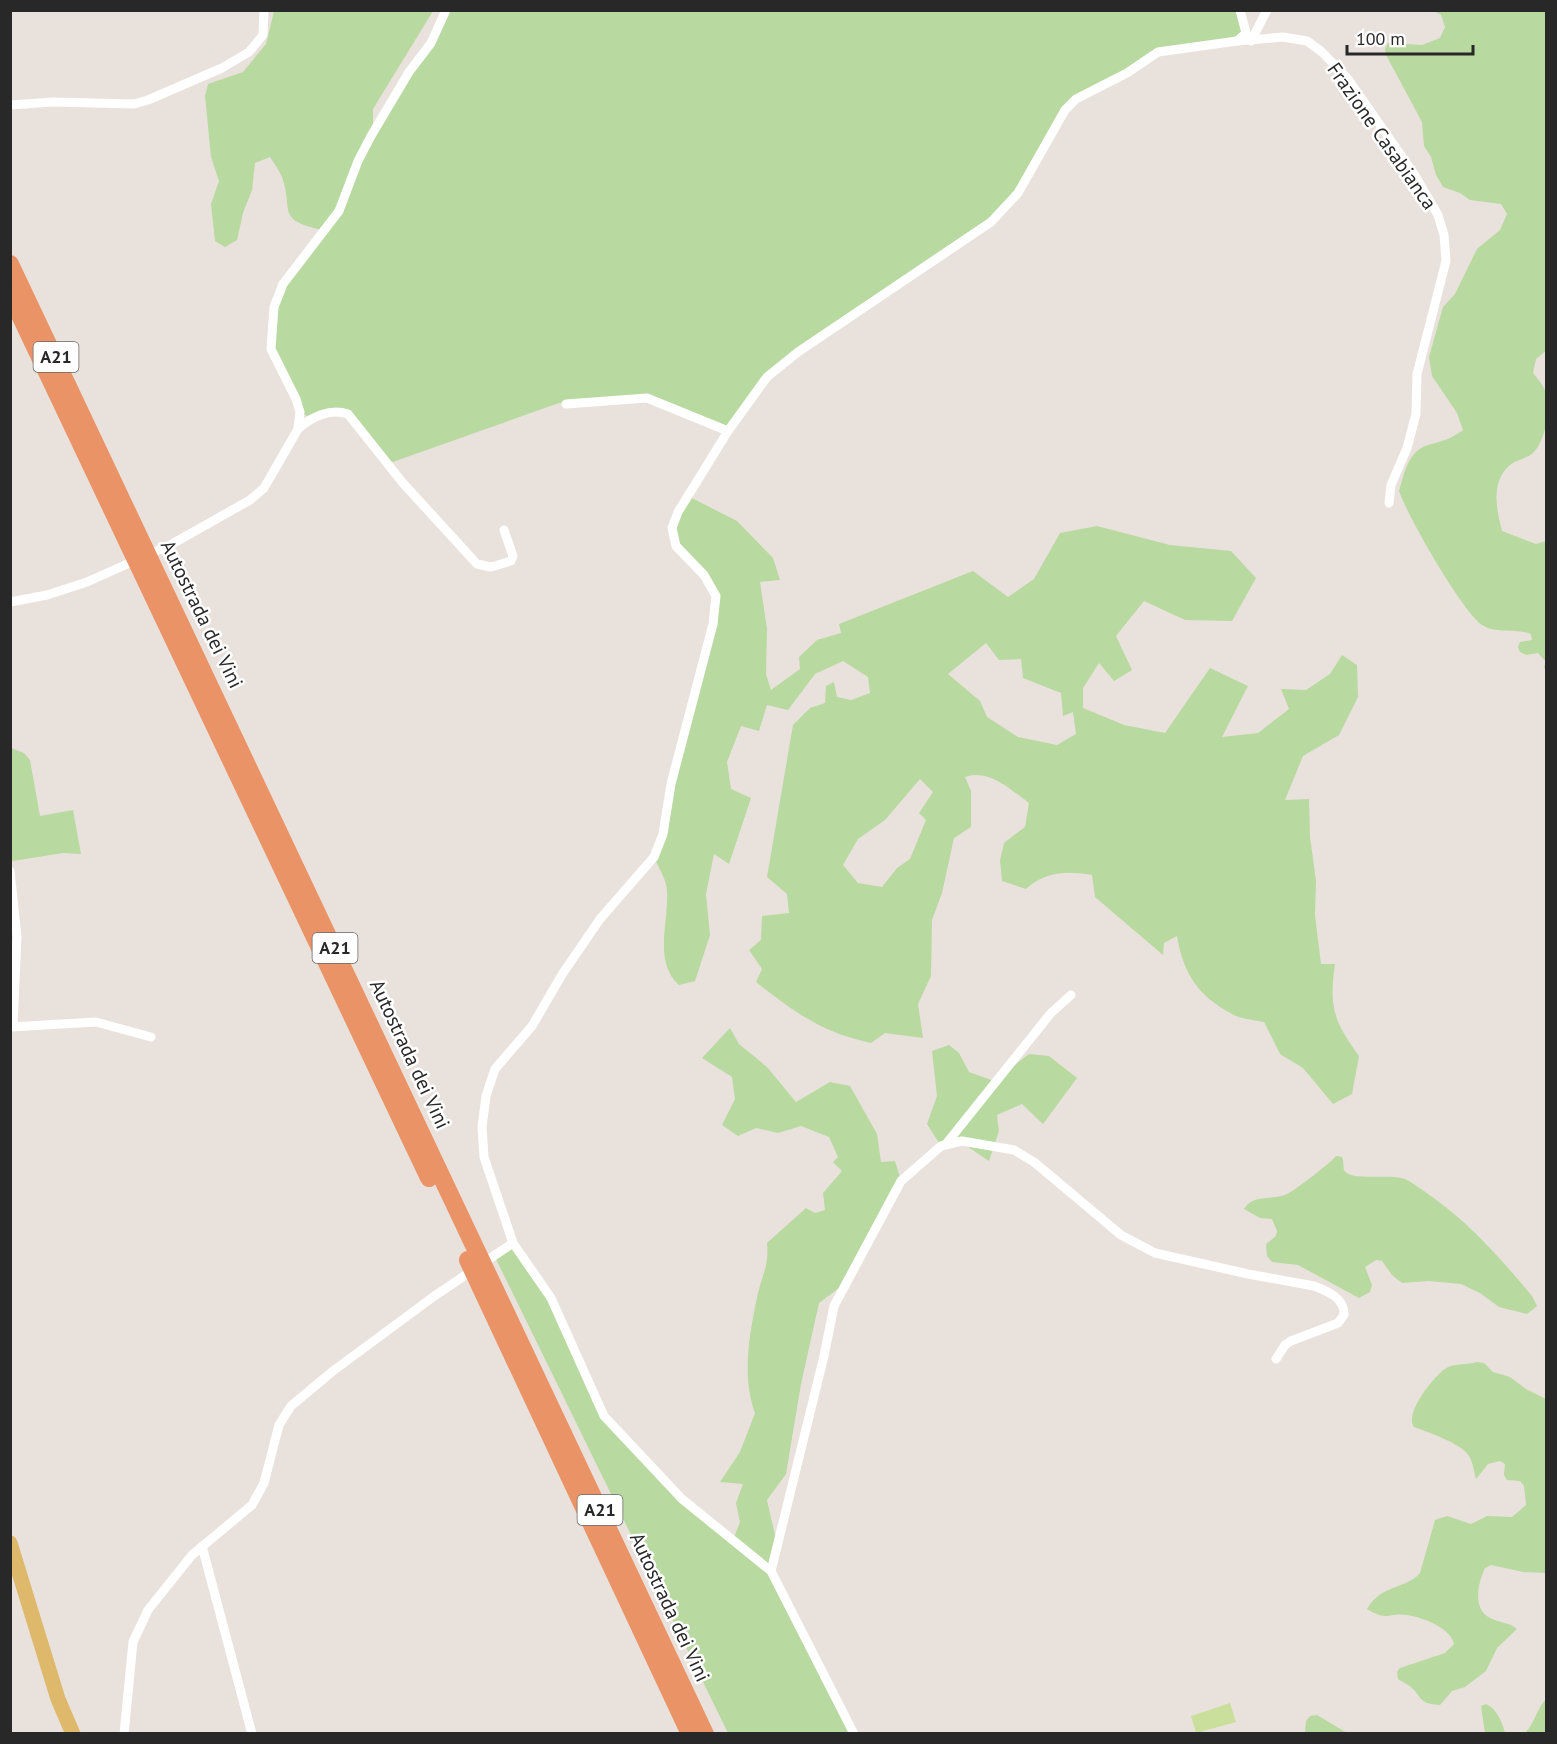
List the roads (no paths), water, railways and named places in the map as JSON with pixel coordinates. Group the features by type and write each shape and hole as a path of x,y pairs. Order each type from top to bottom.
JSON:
{"highway":[{"name":"Autostrada dei Vini","path":"10,264 93,454"},
{"name":"Autostrada dei Vini","path":"10,294 93,454 467,1242 690,1734"},
{"name":"Autostrada dei Vini","path":"489,1290 705,1734"}],"main road":[{"path":"10,1543 58,1699 74,1734"}],"street":[{"path":"10,105 54,102 134,104 148,100 222,68 249,52 263,35 264,10"},
{"path":"298,429 300,412 296,399 271,349 274,307 283,284 339,210 362,153 409,72 431,43 446,10"},
{"path":"1237,41 1246,33 1240,10"},
{"path":"1251,40 1267,10"},
{"name":"Frazione Casabianca","path":"513,1243 484,1157 482,1127 486,1096 495,1069 532,1026 563,973 600,919 654,857 663,834 671,784 713,624 716,596 704,575 676,546 672,528 678,512 728,431 766,377 798,352 991,222 1018,193 1065,110 1077,99 1127,73 1158,52 1283,37 1307,41 1322,51 1348,79 1413,174 1437,215 1444,235 1446,261 1417,374 1416,414 1407,448 1391,485 1389,503"},
{"path":"566,404 647,398 728,431"},
{"path":"10,602 47,595 87,582 172,544 250,500 264,488 298,429 309,419 340,411 348,414 402,482 477,564 491,567 511,561 513,556 504,531"},
{"path":"10,871 17,937 12,1027 96,1022 151,1037"},
{"path":"771,1571 816,1390 834,1306 901,1180 946,1144 1051,1013 1071,995"},
{"path":"946,1144 956,1141 975,1142 1014,1150 1034,1162 1121,1235 1155,1253 1314,1286 1332,1293 1342,1304 1344,1314 1338,1323 1291,1341 1285,1345 1276,1359"},
{"path":"124,1734 133,1642 148,1610 192,1555 252,1505 264,1483 279,1425 291,1406 333,1371 433,1297 513,1243 551,1298 604,1416 682,1499 771,1571 854,1734"},
{"path":"202,1546 252,1734"}]}
